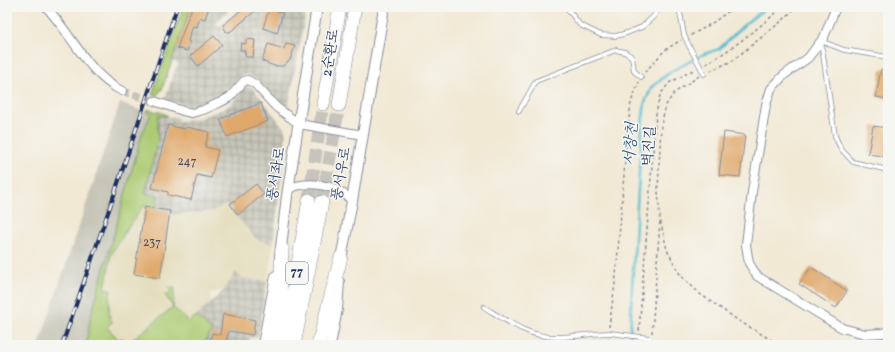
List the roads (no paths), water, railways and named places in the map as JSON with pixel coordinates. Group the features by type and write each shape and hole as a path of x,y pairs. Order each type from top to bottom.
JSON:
{"highway":[{"name":"2순환로","path":"323,104 340,7"},
{"name":"2순환로","path":"339,104 355,7"},
{"name":"77","path":"284,345 309,200"},
{"name":"77","path":"294,345 322,202"},
{"path":"274,345 280,298 282,249"},
{"path":"318,345 341,257"}],"street":[{"path":"46,7 92,67 113,87 122,91"},
{"name":"풍서좌로","path":"263,345 282,249 288,190 317,7"},
{"name":"풍서우로","path":"330,345 337,309 341,257 384,7"},
{"path":"836,7 824,37 808,58 784,75 771,89 766,105 752,192 746,245 749,263 757,276 842,328 865,334 882,333 888,331"},
{"path":"154,101 183,111 192,112 203,110 230,97 244,81 248,80 255,84 276,107 298,124 363,135"},
{"path":"288,190 297,185 305,184 334,188 343,192 352,200"}],"lane":[{"path":"566,7 580,25 601,35 616,36 642,27 660,7"},
{"path":"679,7 685,38 704,74"},
{"path":"888,57 844,50 821,41 834,136 841,149 853,162 888,170"},
{"path":"519,111 536,81 616,50 625,52 632,57 634,71 642,77"},
{"path":"484,307 518,328 542,336 558,337 609,333 650,338"}],"waterway":[{"name":"서창천","path":"630,345 632,287 642,125 645,102 652,87 670,72 704,54 719,49 746,23 767,7"}],"tunnel":[{"path":"122,91 154,101"},
{"path":"309,200 323,104"},
{"path":"322,202 339,105"}],"railway":[{"path":"62,345 177,7"}]}
